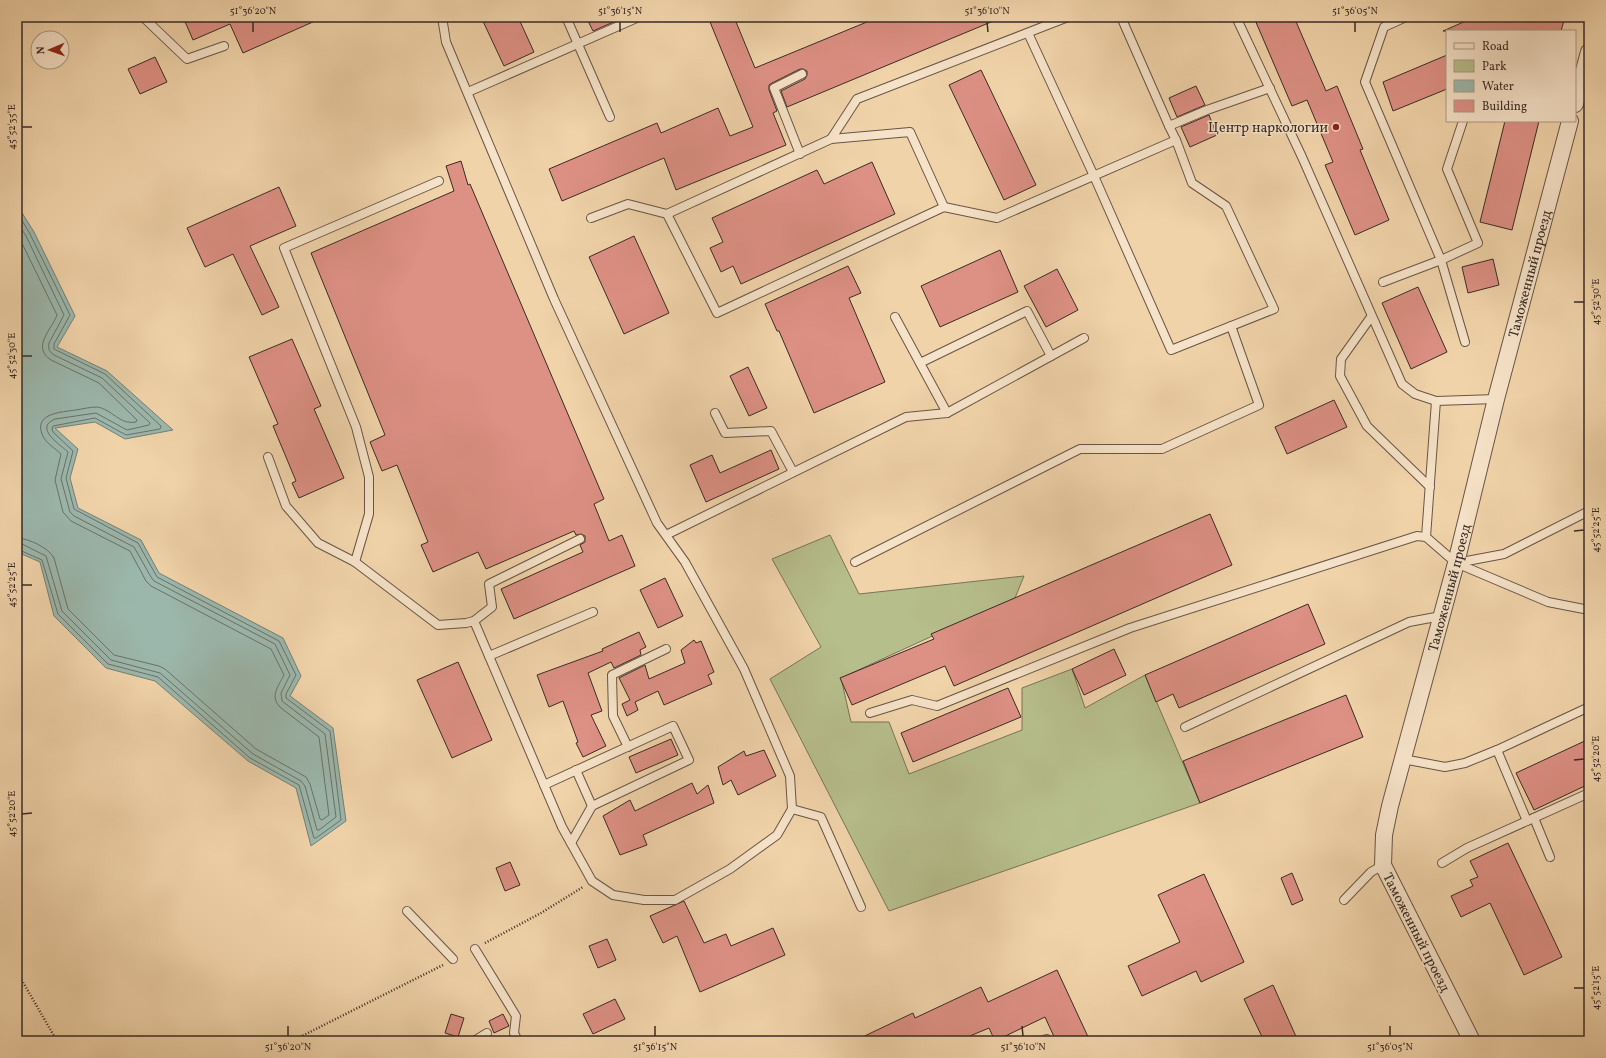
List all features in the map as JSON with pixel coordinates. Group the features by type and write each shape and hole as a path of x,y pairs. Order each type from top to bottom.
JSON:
{"street":[{"path":"1576,100 1589,52"},
{"name":"Таможенный проезд","path":"1472,1041 1383,865 1384,835 1390,806 1456,563 1496,399 1570,122"}],"lane":[{"path":"143,17 187,59 224,46"},
{"path":"442,17 446,42 554,299 657,523 685,562 744,669 790,776 792,809 777,835 730,869 675,900 644,900 613,895 592,881 562,827 474,621"},
{"path":"566,17 610,117"},
{"path":"468,92 639,17"},
{"path":"831,139 857,99 1068,17"},
{"path":"1028,33 1094,176 1170,350 1274,309 1226,206 1192,183 1176,140 1121,17"},
{"path":"1236,17 1302,158 1402,384 1415,394 1436,401 1496,399"},
{"path":"1406,17 1384,27 1365,82 1441,260 1465,342"},
{"path":"800,154 774,88 802,74"},
{"path":"1169,126 1207,110 1270,88"},
{"path":"1384,282 1441,260 1478,243 1447,169 1463,122"},
{"path":"591,218 628,204 667,214 831,139 910,132 944,207"},
{"path":"667,214 717,313 944,207 997,218 1176,140"},
{"path":"355,562 369,514 369,477 356,427 284,248 439,181"},
{"path":"920,363 1027,311 1051,356"},
{"path":"895,317 946,413"},
{"path":"1372,317 1341,359 1340,376 1367,426 1430,487"},
{"path":"855,562 1080,449 1162,449 1259,405 1231,326"},
{"path":"666,535 906,417 946,413 1084,338"},
{"path":"1426,537 1436,401"},
{"path":"715,413 725,434 771,431 793,472"},
{"path":"268,456 286,506 318,543 355,562 438,625 474,621 492,607 489,584 580,539"},
{"path":"1456,563 1504,554 1589,511"},
{"path":"870,713 912,700 937,706 1130,628 1417,536 1426,537 1456,563 1548,602 1589,610"},
{"path":"489,656 593,612"},
{"path":"1185,727 1409,622 1441,616"},
{"path":"628,747 613,716 612,675 666,649"},
{"path":"1403,759 1445,767 1465,762 1497,750 1589,707"},
{"path":"544,785 673,726 689,760 592,806 571,843"},
{"path":"1497,750 1550,857"},
{"path":"576,770 592,806"},
{"path":"1442,863 1467,848 1589,793"},
{"path":"792,809 821,817 861,907"},
{"path":"1344,900 1371,872 1383,865"},
{"path":"407,912 453,959"},
{"path":"475,949 516,1016 514,1033 518,1041"},
{"path":"474,1041 487,1033"},
{"path":"1041,1041 1047,1038 1048,1041"}],"path":[{"path":"17,972 57,1041"}],"green space":[{"path":"830,535 859,594 1024,576 1015,598 841,678 851,722 889,722 909,774 1022,730 1022,688 1072,669 1085,708 1145,675 1200,803 889,911 770,679 821,647 772,559"}],"water":[{"path":"17,205 34,232 75,316 57,347 107,371 173,430 125,439 95,422 55,428 78,449 70,478 78,508 141,540 159,573 283,638 301,676 290,696 333,728 346,821 311,846 296,788 248,761 155,681 106,668 54,616 40,562 17,552"}],"building":[{"path":"183,17 324,17 243,53 230,24 193,40"},
{"path":"481,17 518,17 534,52 504,66"},
{"path":"586,17 625,17 593,31"},
{"path":"708,17 734,17 755,68 879,17 1003,17 787,107 781,91 805,79 807,71 800,69 772,83 769,85 769,90 777,111 773,113 786,145 676,190 664,158 562,201 549,169 657,123 661,133 718,108 730,136 753,127"},
{"name":"Центр наркологии","path":"1262,17 1294,17 1326,91 1337,86 1363,149 1360,150 1389,220 1355,235 1325,165 1333,162 1307,100 1292,106 1255,20"},
{"path":"1475,17 1565,17 1561,30 1443,31"},
{"path":"1446,55 1446,89 1393,111 1383,82"},
{"path":"155,57 167,82 140,94 128,69"},
{"path":"981,70 1036,185 1004,200 949,85"},
{"path":"1196,86 1205,105 1177,117 1169,98"},
{"path":"1209,115 1217,135 1190,147 1181,127"},
{"path":"1505,122 1539,122 1512,230 1480,222"},
{"path":"461,161 468,185 470,184 604,499 594,504 609,541 622,535 635,566 514,619 501,589 583,552 580,545 585,542 585,536 581,534 576,535 574,531 486,569 478,552 433,572 421,545 428,542 397,465 382,471 370,442 385,435 311,253 454,191 446,166"},
{"path":"872,162 895,214 741,284 733,266 721,272 710,248 723,242 712,218 817,170 824,184"},
{"path":"279,187 296,226 250,246 279,307 262,315 233,254 205,267 187,228"},
{"path":"634,236 669,313 624,334 589,257"},
{"path":"1000,250 1018,292 940,327 921,286"},
{"path":"1493,259 1499,285 1468,293 1462,267"},
{"path":"848,266 861,293 849,298 885,382 814,413 779,331 777,331 765,304"},
{"path":"1057,269 1078,310 1046,327 1024,286"},
{"path":"1418,287 1447,352 1411,369 1382,303"},
{"path":"292,339 321,406 314,409 344,478 299,498 292,483 296,481 273,426 278,424 249,357"},
{"path":"748,367 767,408 749,416 730,376"},
{"path":"1334,400 1347,427 1287,454 1275,427"},
{"path":"771,450 779,469 706,502 690,465 712,455 720,473"},
{"path":"1210,514 1232,565 954,686 945,666 852,705 840,678 934,639 931,634"},
{"path":"665,578 683,616 658,628 640,590"},
{"path":"1308,604 1325,644 1179,708 1173,694 1156,702 1145,675"},
{"path":"639,632 646,647 640,650 641,655 614,668 611,662 588,673 602,711 591,715 606,746 583,757 576,743 578,742 563,701 549,707 537,675 603,651 602,649"},
{"path":"694,640 696,643 701,641 714,672 708,675 712,684 664,705 658,691 635,702 638,710 627,716 622,704 630,700 619,678 645,665 649,679 685,663 681,650"},
{"path":"1114,649 1126,675 1084,695 1072,669"},
{"path":"458,662 492,740 452,758 417,680"},
{"path":"1008,688 1021,717 913,762 901,733"},
{"path":"1346,695 1363,737 1200,803 1183,761"},
{"path":"671,739 678,755 636,773 629,757"},
{"path":"1589,739 1589,784 1534,810 1516,773"},
{"path":"764,750 776,776 738,795 731,780 723,785 718,767 744,751 746,756"},
{"path":"692,783 697,794 708,785 714,803 643,835 647,845 620,855 603,816 630,800 635,811"},
{"path":"1508,843 1562,957 1524,975 1490,903 1461,917 1451,896 1473,886 1470,880 1478,877 1470,861"},
{"path":"510,862 520,885 505,891 496,868"},
{"path":"1292,873 1303,900 1292,905 1281,878"},
{"path":"1204,874 1244,962 1201,982 1196,971 1142,996 1128,966 1180,942 1158,895"},
{"path":"684,901 704,943 726,934 731,946 773,928 785,955 700,992 677,936 663,943 650,916"},
{"path":"607,939 616,960 598,968 589,946"},
{"path":"1057,970 1090,1041 1056,1041 1045,1017 995,1041 989,1028 958,1041 854,1041 913,1013 915,1018 981,987 988,1002"},
{"path":"1273,985 1298,1041 1264,1041 1244,999"},
{"path":"615,999 625,1019 593,1034 583,1014"},
{"path":"451,1014 464,1018 458,1037 445,1033"},
{"path":"503,1014 509,1026 494,1033 489,1021"}],"place":[{"name":"Центр наркологии","path":"1336,127"}]}
